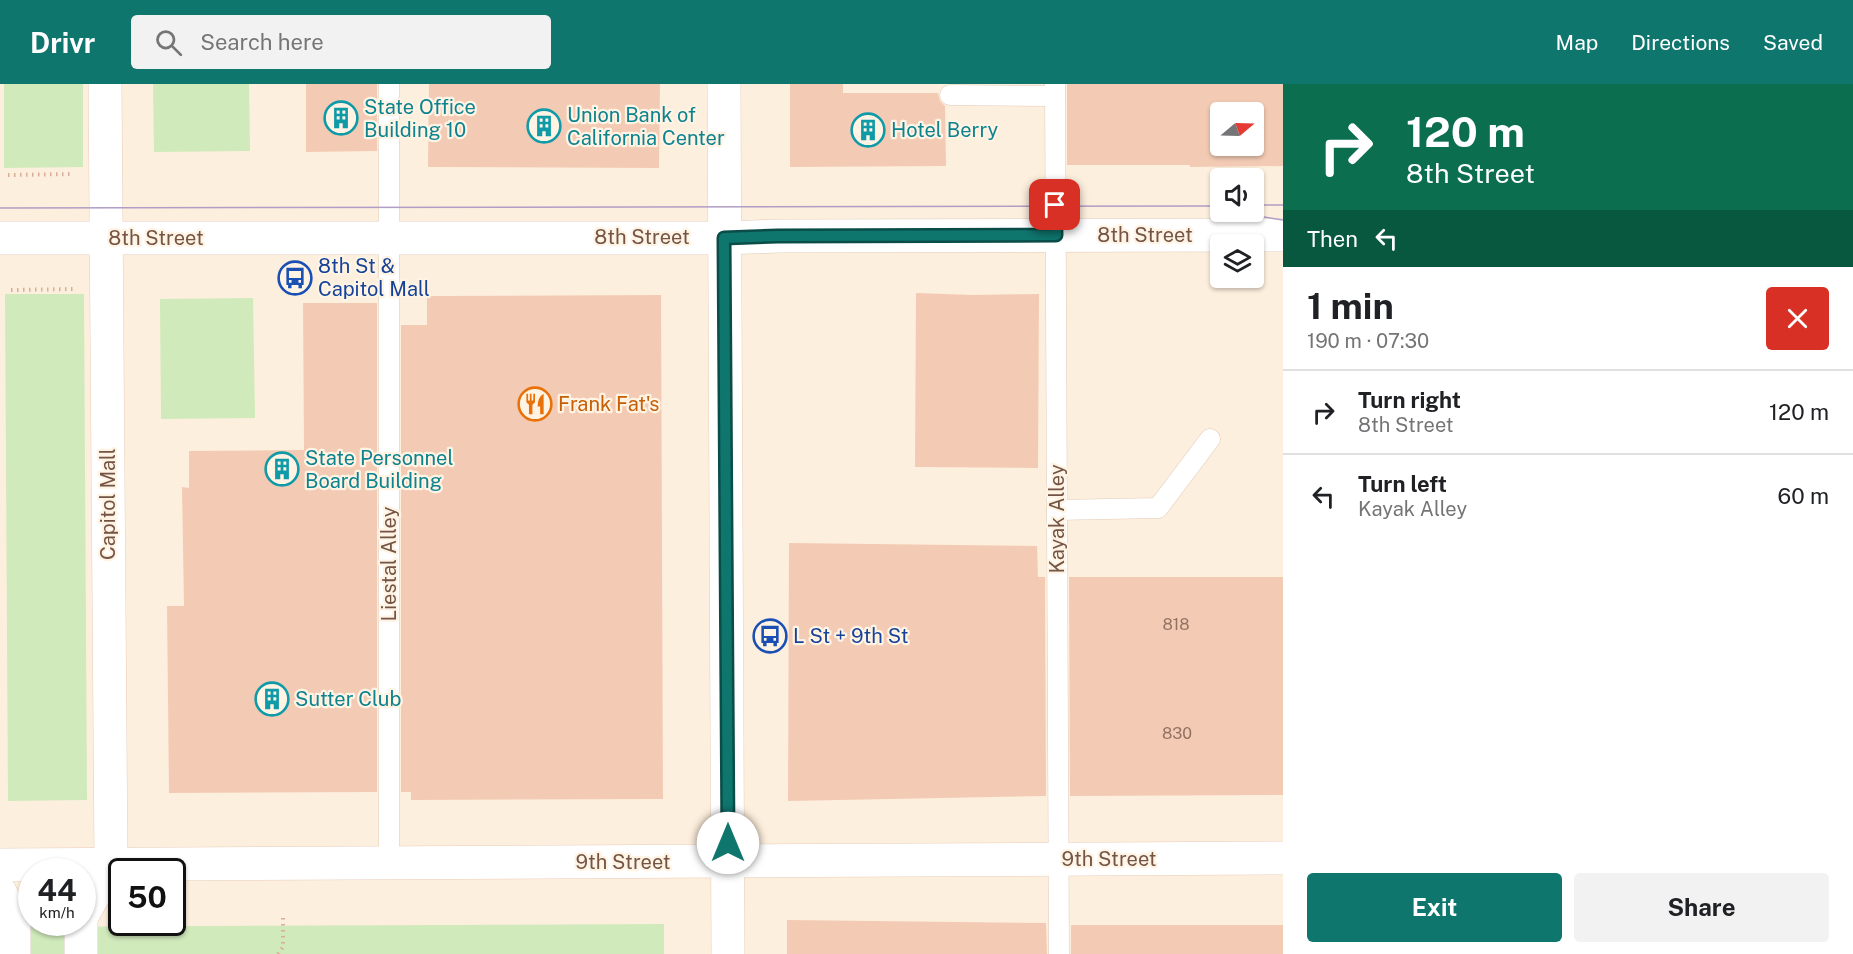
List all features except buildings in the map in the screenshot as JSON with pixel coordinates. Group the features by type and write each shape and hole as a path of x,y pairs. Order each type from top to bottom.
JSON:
{"main road":[{"name":"Capitol Mall","path":"105,84 111,858"},
{"path":"724,84 728,954"},
{"name":"8th Street","path":"0,238 1283,235"},
{"name":"9th Street","path":"186,864 1283,858"},
{"name":"9th Street","path":"0,865 108,864"},
{"name":"Capitol Mall","path":"96,891 108,869"},
{"path":"0,892 14,919 14,954"},
{"path":"81,936 81,954"}],"lane":[{"name":"Liestal Alley","path":"389,84 389,863"},
{"path":"950,95 1055,90"},
{"name":"Kayak Alley","path":"1055,90 1059,954"},
{"path":"1057,510 1158,508 1210,439"}],"path":[{"path":"8,175 80,174"},
{"path":"11,290 81,289"},
{"path":"278,954 283,947 283,918"}],"green space":[{"path":"4,84 83,84 83,167 4,168"},
{"path":"153,84 249,84 250,151 154,152"},
{"path":"5,294 84,294 87,800 8,801"},
{"path":"253,298 255,418 161,419 160,299"},
{"path":"664,924 664,954 0,954 0,927 18,927 18,936 96,936 96,927 108,927 108,936 186,936 186,926"}],"tram line":[{"path":"1264,205 1283,205"},
{"path":"0,208 1210,206"},
{"path":"1264,217 1283,220"}],"place":[{"name":"State Office Building 10","path":"341,118"},
{"name":"Union Bank of California Center","path":"544,126"},
{"name":"Hotel Berry","path":"868,130"},
{"name":"8th St & Capitol Mall","path":"295,278"},
{"name":"Frank Fat's","path":"535,404"},
{"name":"State Personnel Board Building","path":"282,469"},
{"name":"L St + 9th St","path":"770,636"},
{"name":"Sutter Club","path":"272,699"}],"route":[{"path":"728,843 724,238 1056,235 1055,205"}]}
